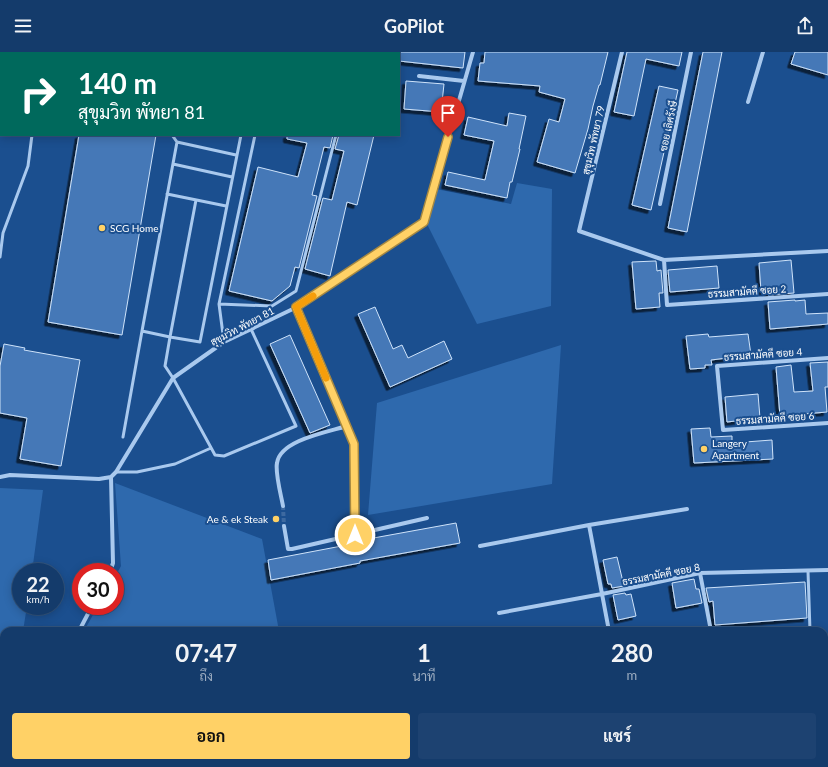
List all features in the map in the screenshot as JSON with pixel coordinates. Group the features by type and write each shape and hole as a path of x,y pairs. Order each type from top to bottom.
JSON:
{"street":[{"name":"สุขุมวิท พัทยา 81","path":"111,477 116,472 173,378 224,342 296,307 424,222 473,52"},
{"name":"สุขุมวิท พัทยา 79","path":"622,52 579,231 664,260"},
{"name":"ซอย เลิศรังษี","path":"660,204 691,52"},
{"path":"748,102 763,52"},
{"path":"419,76 464,81"},
{"path":"664,260 828,250"},
{"name":"ธรรมสามัคคี ซอย 2","path":"664,260 667,305 828,294"},
{"path":"296,307 354,444 355,535"},
{"name":"ธรรมสามัคคี ซอย 4","path":"723,430 717,366 828,358"},
{"name":"ธรรมสามัคคี ซอย 6","path":"723,430 828,423"},
{"path":"283,506 276,465 282,453 293,444 301,440 347,426"},
{"path":"0,477 10,475 100,479 111,477 113,563"},
{"path":"480,546 589,525 687,509"},
{"path":"284,526 286,546 288,549 292,549 427,518"},
{"path":"589,525 608,627"},
{"name":"ธรรมสามัคคี ซอย 8","path":"499,613 700,574 828,570"},
{"path":"700,574 710,627"},
{"path":"81,627 87,615"}],"lane":[{"path":"0,257 3,233 28,166 32,136"},
{"path":"173,136 177,142 236,155"},
{"path":"142,331 200,342 240,136"},
{"path":"224,342 219,304 255,136"},
{"path":"219,304 272,306 296,291 336,136"},
{"path":"123,437 177,142"},
{"path":"173,164 232,177"},
{"path":"167,194 226,206"},
{"path":"196,200 165,366 215,455 224,456 296,426 251,329"},
{"path":"116,472 137,472 175,464 211,448"},
{"path":"808,571 810,627"}],"shaded area":[{"path":"517,183 552,189 551,306 477,324 427,224 436,189 511,204"},
{"path":"561,345 552,484 368,515 377,403"},
{"path":"115,483 262,539 278,627 86,627 93,615 124,615 124,563 121,563"},
{"path":"0,488 43,490 33,563 12,563 12,615 26,615 24,627 0,627"}],"building":[{"path":"400,52 465,52 463,68 400,61"},
{"path":"485,52 608,52 575,173 537,162 549,119 559,122 565,99 539,92 540,86 478,81 480,63 484,63"},
{"path":"627,52 682,52 679,66 646,59 634,116 614,112"},
{"path":"703,52 722,52 687,232 668,228"},
{"path":"795,52 828,52 828,75 791,64"},
{"path":"406,81 444,84 441,112 404,109"},
{"path":"659,86 678,90 651,210 632,205"},
{"path":"509,113 526,116 520,149 512,182 510,182 507,198 445,185 448,172 485,180 494,141 464,135 468,117 507,126"},
{"name":"SCG Home","path":"79,136 156,136 122,335 48,322"},
{"path":"287,136 333,136 330,148 324,147 312,195 317,196 299,268 295,267 290,286 272,301 229,291 258,167 298,177 307,143 287,139"},
{"path":"339,136 374,136 357,205 347,202 330,276 305,269 323,198 332,200 344,151 335,149"},
{"path":"791,260 794,293 768,295 768,291 761,291 759,263"},
{"path":"656,261 657,271 661,270 663,293 659,293 660,307 636,309 632,262"},
{"path":"717,266 719,288 670,292 668,270"},
{"path":"805,300 806,314 828,313 828,324 770,329 768,302"},
{"path":"375,307 393,349 402,345 408,358 444,341 452,359 390,387 358,314"},
{"path":"708,334 709,337 748,334 751,355 711,360 712,365 705,365 705,368 690,369 686,336"},
{"path":"290,335 330,425 310,433 270,344"},
{"path":"4,344 25,348 24,350 80,360 61,466 20,459 27,418 0,413 0,366"},
{"path":"828,362 828,387 825,387 827,412 780,416 776,367 791,365 794,392 813,391 810,363"},
{"path":"758,394 760,418 727,422 725,397"},
{"path":"710,428 711,437 732,436 732,443 772,440 773,459 694,463 691,429"},
{"path":"456,523 460,543 360,561 360,563 271,580 268,560 368,541 368,539"},
{"path":"617,557 624,586 612,588 611,584 608,584 603,560"},
{"path":"694,579 696,589 699,589 702,603 676,608 672,583"},
{"path":"805,582 807,618 715,625 713,601 709,602 706,588"},
{"path":"625,593 626,595 631,594 636,616 618,620 613,595"}],"tunnel":[{"path":"283,506 284,526"}],"slow traffic":[{"path":"313,296 296,307 326,378"}],"place":[{"name":"SCG Home","path":"102,228"},
{"name":"Langery Apartment","path":"704,449"},
{"name":"Ae & ek Steak","path":"276,519"}],"route":[{"path":"355,535 354,444 296,307 424,222 448,137"}]}
